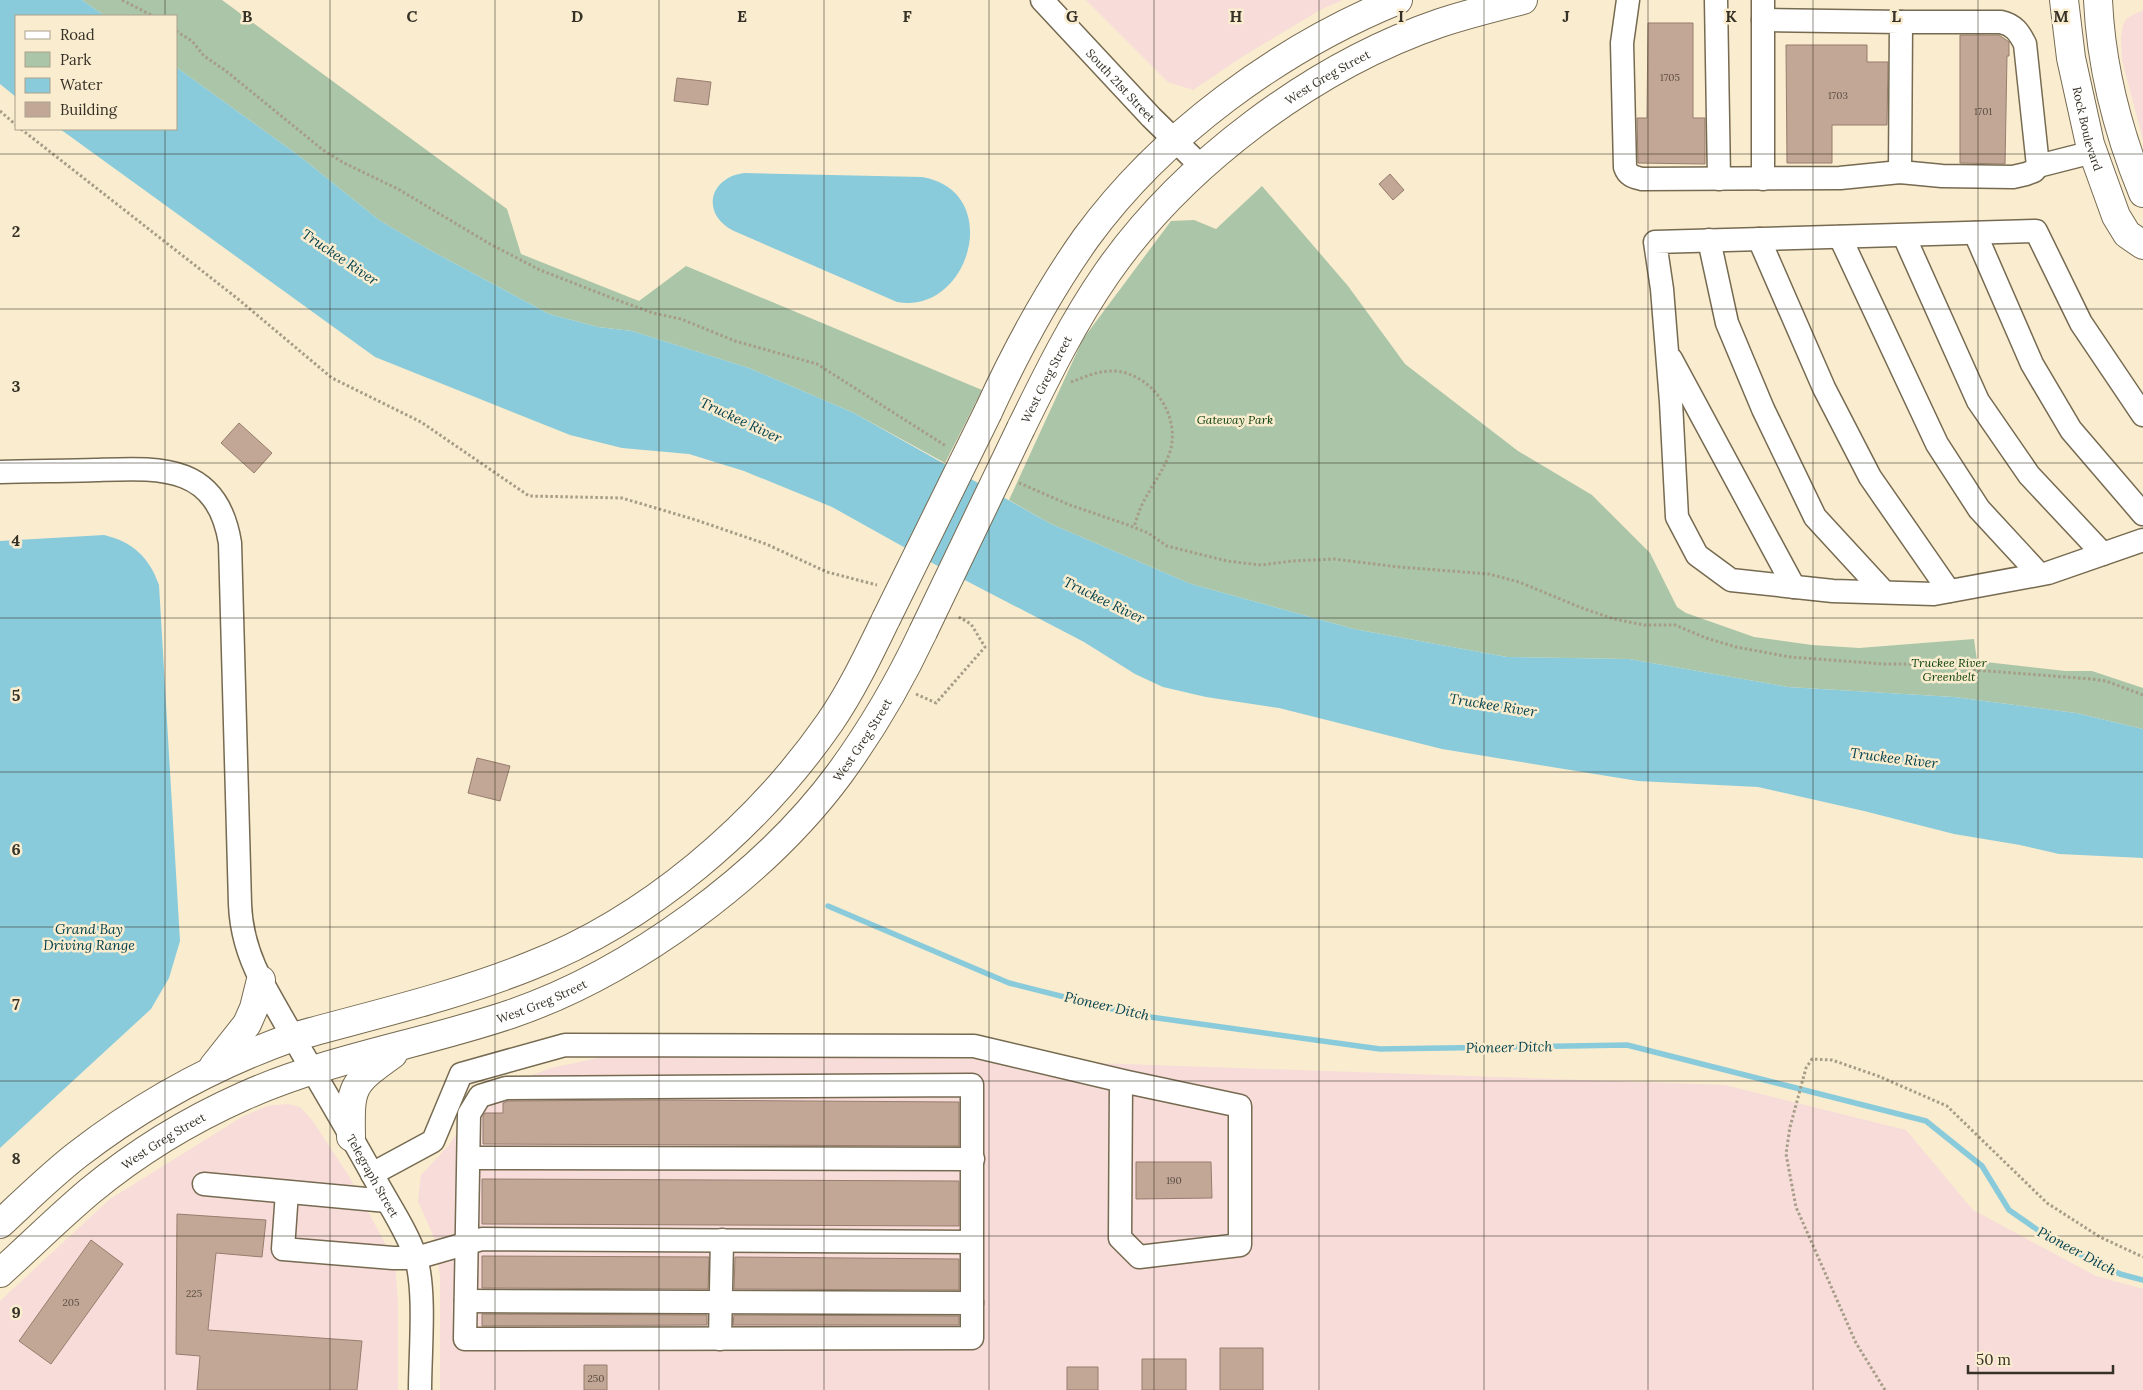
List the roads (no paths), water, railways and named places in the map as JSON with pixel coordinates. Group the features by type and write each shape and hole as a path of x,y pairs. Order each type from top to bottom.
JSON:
{"main road":[{"path":"0,1224 62,1167 94,1142 161,1098 208,1072 293,1037 477,985 531,966 568,949 646,903 714,850 782,783 806,755 845,699 864,665 1026,334 1067,267 1112,207 1176,141 1238,90 1296,51 1355,19 1398,0"},
{"name":"West Greg Street","path":"0,1273 89,1192 144,1152 205,1116 243,1096 312,1070 513,1013 550,998 622,962 697,913 735,883 808,812 839,774 895,687 1069,334 1108,272 1157,212 1232,142 1270,112 1332,73 1401,38 1439,23 1492,5 1524,0"},
{"name":"Rock Boulevard","path":"2064,0 2071,58 2081,110 2093,152 2116,216 2127,234 2143,245"},
{"path":"2098,0 2104,54 2113,102 2143,193"},
{"path":"208,1072 247,1024 254,1008 261,980"},
{"path":"351,1137 350,1104 356,1085 366,1073 408,1044"}],"street":[{"name":"South 21st Street","path":"1042,0 1151,117 1203,168"},
{"path":"1628,0 1622,43 1625,167 1627,173 1633,177 1642,179 1840,178 1900,172 1942,176 2013,177 2034,171 2038,166 2093,152"},
{"path":"1716,0 1719,179"},
{"path":"1763,179 1763,10 1892,22 2001,22 2011,25 2020,34 2025,44 2038,166"},
{"path":"1892,22 1900,172"},
{"path":"2143,415 2081,323 2036,231 1655,242 1667,352 1677,517 1697,555 1731,580 1833,591 1934,594 2039,574 2143,540"},
{"path":"1975,233 2032,364 2071,430 2143,514"},
{"path":"1904,236 1978,401 2029,475 2103,554"},
{"path":"1840,237 1938,444 1979,509 2039,574"},
{"path":"1759,239 1824,388 1870,477 1949,591"},
{"path":"1709,240 1727,323 1763,409 1815,517 1884,592"},
{"path":"1667,352 1794,587"},
{"name":"Telegraph Street","path":"0,472 144,469 171,471 195,483 206,492 222,515 230,542 241,920 248,952 261,980 387,1200 416,1258 420,1276 421,1302 420,1390"},
{"path":"372,1174 433,1141 461,1074 565,1045 974,1046 1121,1081 1240,1106 1240,1246 1139,1257 1120,1238 1121,1081"},
{"path":"972,1086 972,1160 972,1338 466,1340 469,1114 480,1096 506,1088 972,1086"},
{"path":"469,1158 972,1160"},
{"path":"204,1184 387,1200"},
{"path":"288,1192 284,1249 393,1258 416,1258 482,1239 972,1242"},
{"path":"720,1339 722,1240"},
{"path":"466,1301 972,1303"}],"water":[{"path":"0,0 82,0 104,15 15,15 15,96 0,84"},
{"name":"Truckee River","path":"178,68 302,158 379,220 426,248 549,314 598,327 632,331 749,368 854,413 1051,524 1191,584 1354,629 1507,657 1629,659 1788,687 1954,697 2076,713 2143,729 2143,858 2059,854 2020,845 1954,834 1758,787 1638,781 1442,749 1279,708 1206,697 1163,687 1135,674 1084,642 936,565 832,507 744,471 689,454 622,448 570,435 375,357 61,130 178,130"},
{"path":"744,173 922,177 948,187 963,204 970,226 968,250 959,272 943,290 922,301 897,302 734,231 723,224 713,207 716,189 732,176"},
{"name":"Grand Bay Driving Range","path":"104,535 123,542 139,552 150,566 159,585 180,941 169,978 151,1009 0,1148 0,541"}],"waterway":[{"name":"Pioneer Ditch","path":"828,906 1009,983 1136,1015 1380,1049 1627,1045 1926,1121 1982,1166 2009,1210 2055,1242 2120,1274 2143,1280"}],"park label":[{"name":"Gateway Park","path":"1235,419"},
{"name":"Truckee River Greenbelt","path":"1949,669"}]}
